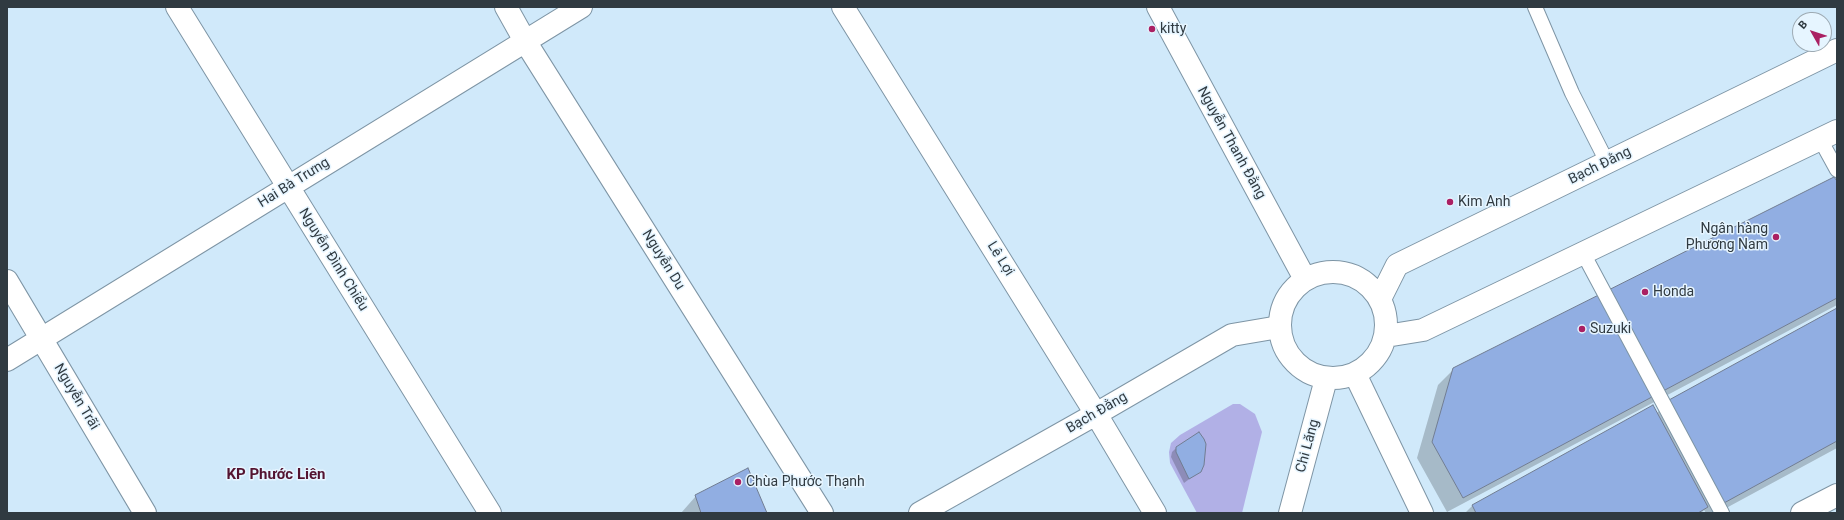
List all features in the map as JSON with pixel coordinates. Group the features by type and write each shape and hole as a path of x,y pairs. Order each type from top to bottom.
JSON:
{"street":[{"name":"Nguyễn Đình Chiểu","path":"177,7 490,513"},
{"name":"Nguyễn Du","path":"506,7 525,41 822,513"},
{"name":"Hai Bà Trưng","path":"7,360 582,7"},
{"name":"Lê Lợi","path":"843,7 1096,414 1155,513"},
{"name":"Nguyễn Thanh Đằng","path":"1158,7 1306,279"},
{"name":"Bạch Đằng","path":"1380,299 1397,265 1837,50"},
{"path":"1386,336 1423,330 1828,135"},
{"path":"1326,272 1347,273 1366,282 1380,299 1386,316 1386,336 1382,348 1375,358 1355,374 1341,378 1326,378 1311,374 1298,366 1288,355 1282,342 1279,326 1281,312 1286,299 1294,288 1306,279 1326,272"},
{"name":"Nguyễn Trãi","path":"7,281 145,513"},
{"name":"Bạch Đằng","path":"920,513 1096,414 1232,335 1279,326"},
{"path":"1355,374 1422,513"},
{"name":"Chi Lăng","path":"1290,513 1326,378"},
{"path":"1802,513 1837,495"}],"lane":[{"path":"1535,7 1572,93 1607,162"},
{"path":"1828,135 1837,170"},
{"path":"1583,253 1722,513"}],"shaded area":[{"path":"1233,404 1240,404 1255,414 1262,432 1242,513 1197,513 1170,463 1169,452 1171,443 1180,435"}],"building":[{"path":"1834,177 1837,181 1837,298 1463,498 1432,442 1453,368"},
{"path":"1837,308 1837,441 1724,503 1669,400"},
{"path":"1653,405 1708,507 1698,513 1476,513 1472,505"},
{"path":"1199,432 1206,444 1204,465 1201,472 1189,479 1176,452 1176,447"},
{"name":"Chùa Phước Thạnh","path":"748,468 767,513 701,513 695,495"}],"place":[{"name":"kitty","path":"1152,29"},
{"name":"Kim Anh","path":"1450,202"},
{"name":"Ngân hàng Phương Nam","path":"1776,237"},
{"name":"Honda","path":"1645,292"},
{"name":"Suzuki","path":"1582,329"},
{"name":"Chùa Phước Thạnh","path":"738,482"}],"district":[{"name":"KP Phước Liên","path":"276,475"}]}
